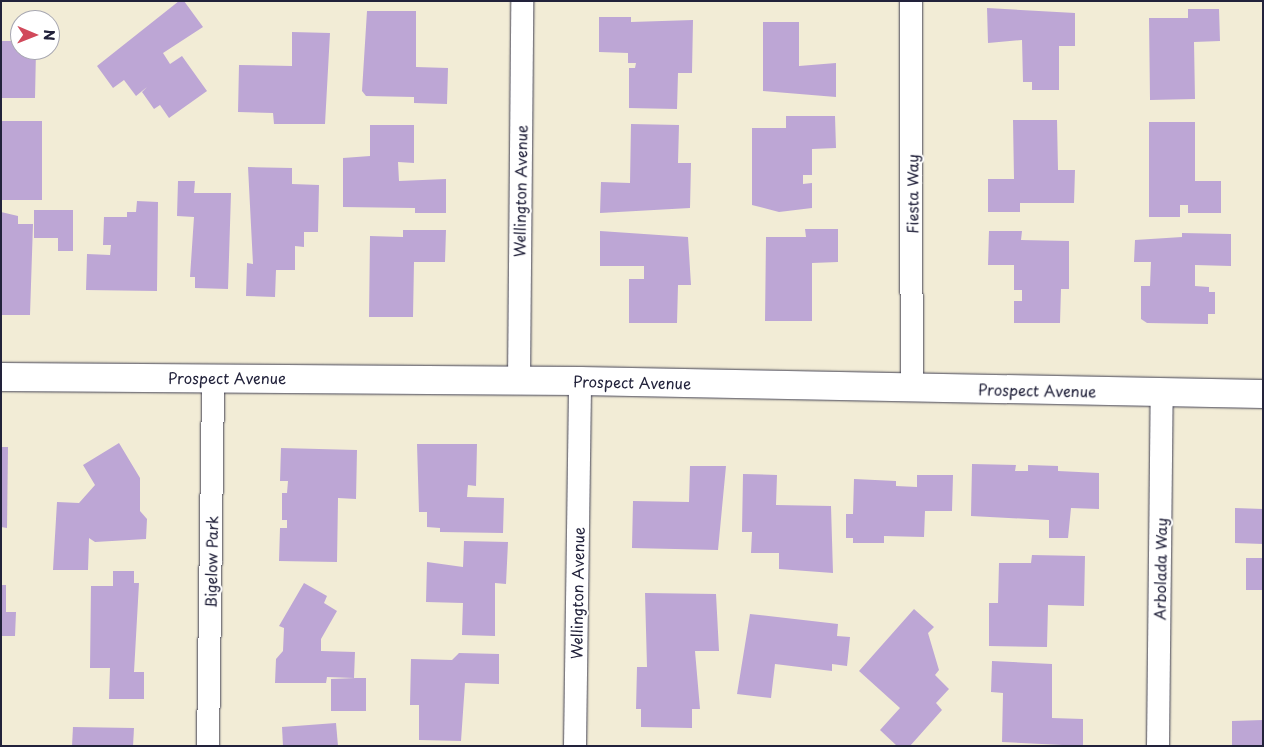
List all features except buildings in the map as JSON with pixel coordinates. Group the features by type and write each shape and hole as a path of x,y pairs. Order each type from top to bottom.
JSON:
{"main road":[{"name":"Prospect Avenue","path":"1,377 580,381 1263,394"}],"street":[{"name":"Wellington Avenue","path":"518,381 522,1"},
{"name":"Fiesta Way","path":"912,1 912,388"},
{"name":"Bigelow Park","path":"208,746 213,378"},
{"name":"Wellington Avenue","path":"575,746 580,381"},
{"name":"Arbolada Way","path":"1158,746 1162,392"}]}
